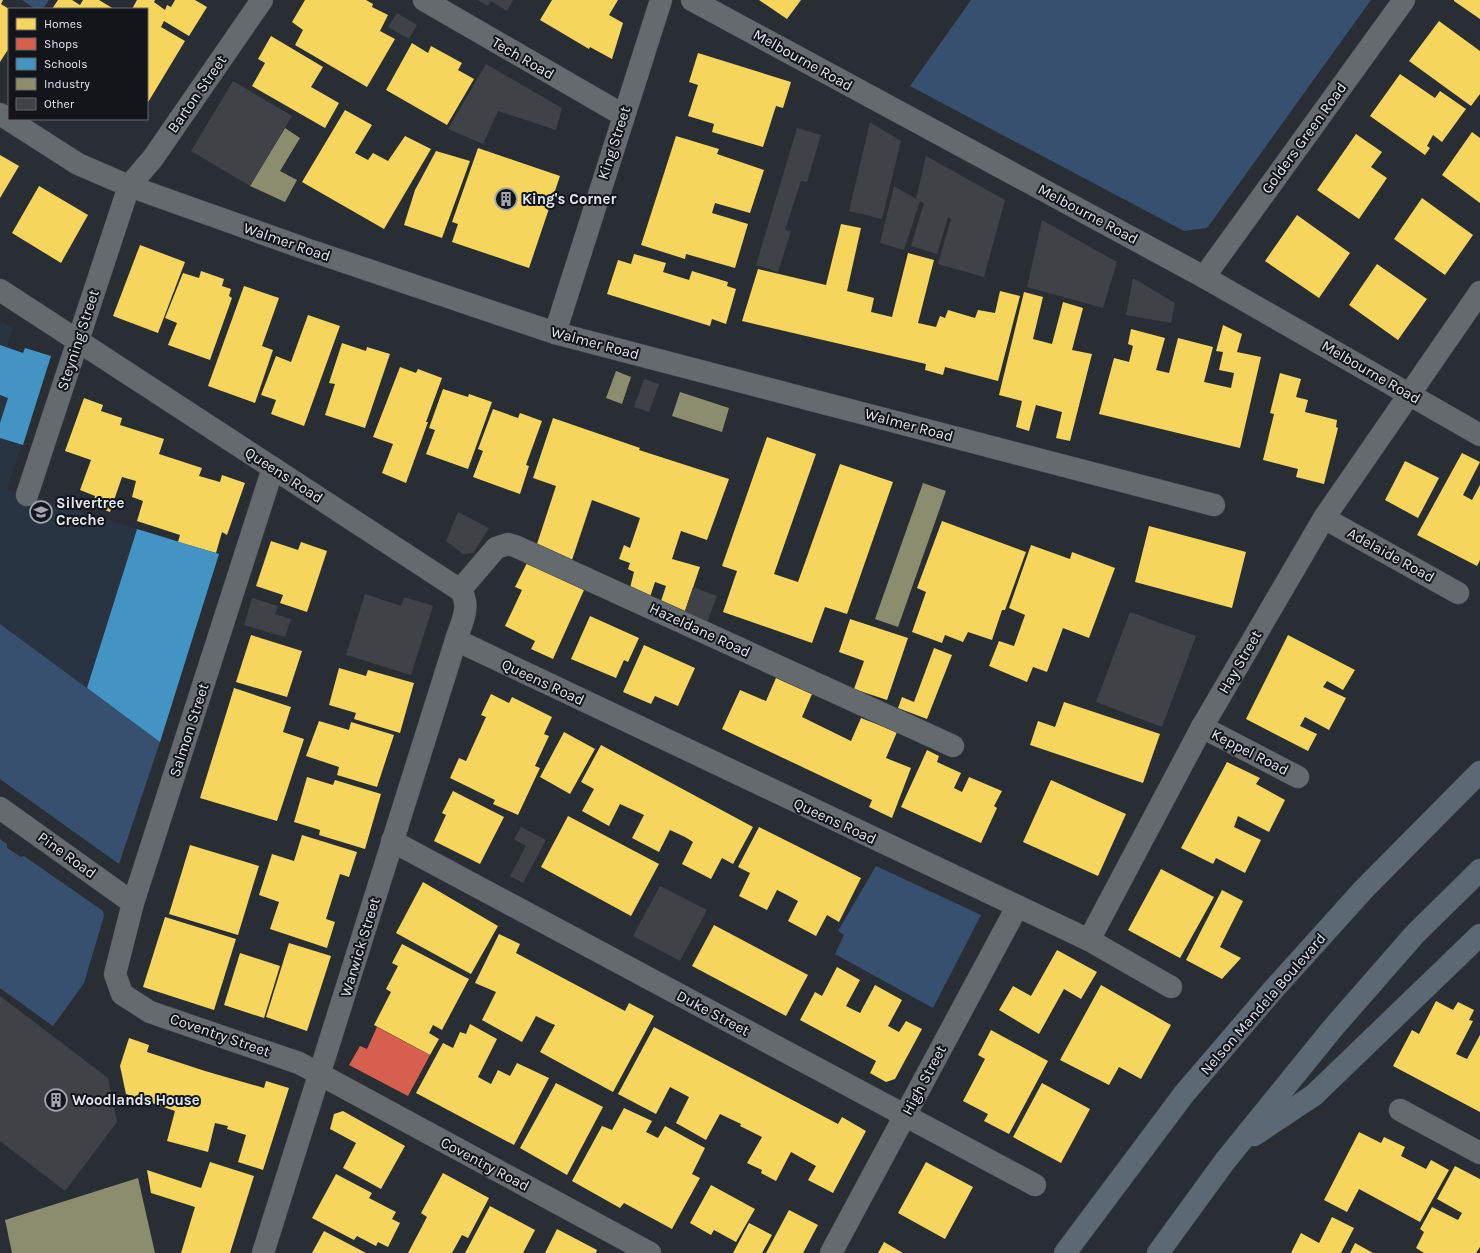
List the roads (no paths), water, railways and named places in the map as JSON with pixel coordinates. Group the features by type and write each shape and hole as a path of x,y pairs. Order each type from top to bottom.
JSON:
{"highway":[{"name":"Nelson Mandela Boulevard","path":"1065,1253 1184,1094 1268,996 1364,889 1480,772"},
{"path":"1158,1253 1234,1149 1332,1028 1415,934 1480,870"},
{"path":"1234,1149 1314,1095 1480,935"}],"street":[{"name":"Barton Street","path":"129,186 153,158 262,0"},
{"name":"Tech Road","path":"424,0 623,115"},
{"name":"King Street","path":"555,333 623,115 661,0"},
{"name":"Melbourne Road","path":"692,0 1204,277 1480,435"},
{"name":"Golders Green Road","path":"1204,277 1404,0"},
{"name":"Walmer Road","path":"9,120 78,164 129,186 309,250 555,333 1214,505"},
{"name":"Steyning Street","path":"27,495 129,186"},
{"name":"Queens Road","path":"0,290 442,576 460,590"},
{"name":"Hay Street","path":"1089,940 1202,727 1324,518 1408,394 1480,292"},
{"name":"Salmon Street","path":"122,994 115,974 133,903 273,468"},
{"name":"Adelaide Road","path":"1324,518 1458,592"},
{"name":"Hazeldane Road","path":"460,590 496,548 508,544 515,546 953,746"},
{"path":"456,640 465,613 465,597 460,590"},
{"name":"Queens Road","path":"456,640 1089,940 1171,987"},
{"name":"Warwick Street","path":"263,1253 456,640"},
{"name":"Keppel Road","path":"1202,727 1298,777"},
{"name":"Pine Road","path":"0,808 133,903"},
{"name":"Duke Street","path":"392,841 1035,1185"},
{"name":"High Street","path":"831,1253 1017,907"},
{"name":"Coventry Street","path":"122,994 150,1012 299,1063 320,1074"},
{"name":"Coventry Road","path":"320,1074 650,1253"},
{"path":"1400,1110 1480,1153"}],"place":[{"name":"King's Corner","path":"506,199"},
{"name":"Silvertree Creche","path":"41,512"},
{"name":"Woodlands House","path":"56,1100"}]}
